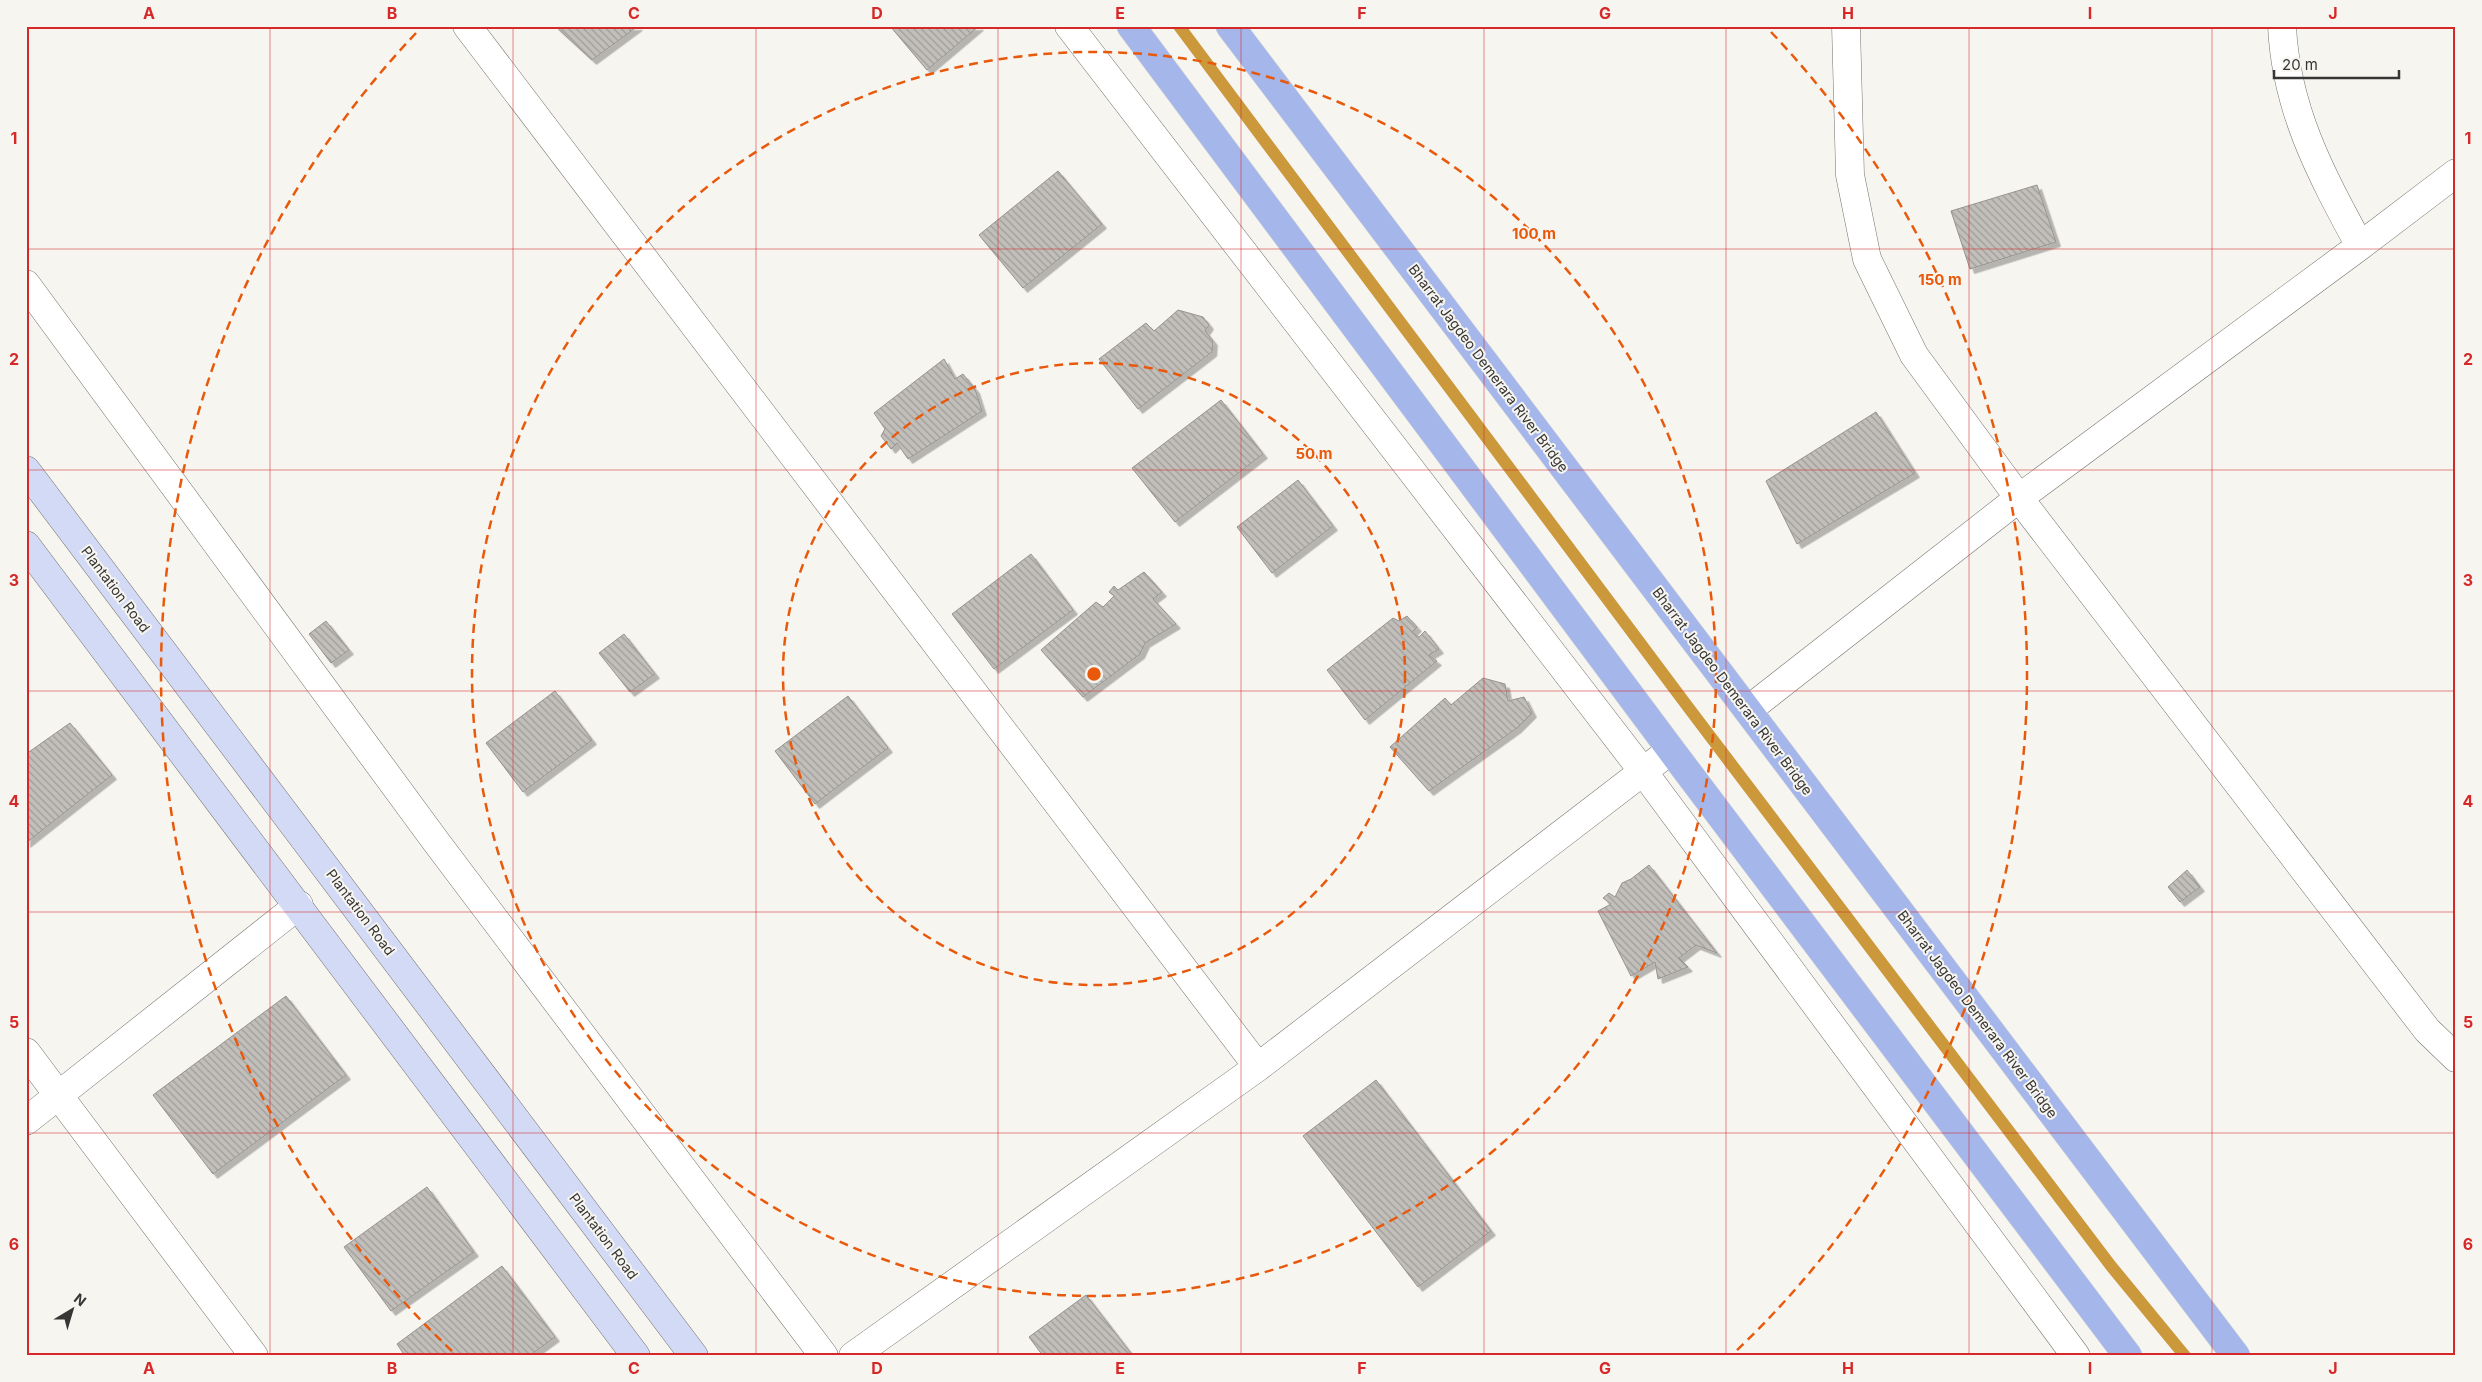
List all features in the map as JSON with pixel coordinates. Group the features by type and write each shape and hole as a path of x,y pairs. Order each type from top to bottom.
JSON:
{"main road":[{"path":"1132,26 1671,750 2128,1356"},
{"name":"Bharrat Jagdeo Demerara River Bridge","path":"1230,26 2236,1356"}],"street":[{"path":"467,26 1258,1066"},
{"path":"1069,26 1642,770 2076,1356"},
{"path":"1846,26 1850,175 1867,258 1914,355 2019,498 2426,1030 2456,1058"},
{"path":"2282,26 2294,101 2317,167 2360,246"},
{"path":"1748,710 2019,498 2456,173"},
{"path":"26,284 437,842 824,1356"},
{"name":"Plantation Road","path":"26,470 694,1356"},
{"path":"26,544 636,1356"},
{"path":"853,1356 1258,1066 1642,770 1671,750"},
{"path":"26,1121 299,905"},
{"path":"26,1052 254,1356"}],"building":[{"path":"555,26 638,26 592,60"},
{"path":"890,26 979,26 927,70"},
{"path":"1058,171 1102,224 1023,288 979,235"},
{"path":"2037,185 2056,242 1970,269 1951,211"},
{"path":"1178,310 1203,317 1209,325 1205,331 1213,341 1212,352 1138,409 1099,359 1146,323 1154,331"},
{"path":"944,359 955,379 963,374 975,389 982,411 908,459 897,443 891,449 881,436 885,429 874,413"},
{"path":"1221,400 1263,454 1175,522 1132,468"},
{"path":"1876,412 1915,473 1797,544 1766,481"},
{"path":"1298,480 1333,526 1272,573 1237,527"},
{"path":"1031,554 1073,610 994,669 952,614"},
{"path":"1144,572 1162,592 1153,599 1176,624 1145,643 1140,654 1083,697 1041,650 1096,602 1103,607 1114,596 1109,592 1114,586 1118,590"},
{"path":"1407,616 1417,627 1412,632 1419,637 1425,631 1439,649 1429,655 1437,661 1365,720 1327,670 1393,618 1399,621"},
{"path":"326,621 349,650 331,663 309,634"},
{"path":"624,634 655,674 630,692 599,653"},
{"path":"1483,678 1505,684 1508,701 1524,697 1532,713 1517,728 1429,791 1390,747 1445,698 1451,705"},
{"path":"555,691 592,740 523,792 486,743"},
{"path":"848,696 888,748 815,804 775,751"},
{"path":"70,723 112,775 26,843 26,754"},
{"path":"1649,865 1717,953 1696,945 1679,958 1688,967 1658,979 1655,962 1631,976 1598,911 1611,904 1603,898 1609,893 1615,897 1622,883 1631,879"},
{"path":"2187,870 2200,887 2180,902 2168,887"},
{"path":"286,996 346,1075 213,1174 153,1095"},
{"path":"1376,1080 1491,1231 1418,1287 1303,1136"},
{"path":"427,1187 474,1252 391,1311 344,1247"},
{"path":"502,1266 555,1337 529,1356 405,1356 397,1344"},
{"path":"1086,1295 1133,1356 1043,1356 1029,1337"}],"waterway":[{"path":"1179,26 1685,703 2111,1266 2185,1356"}]}
